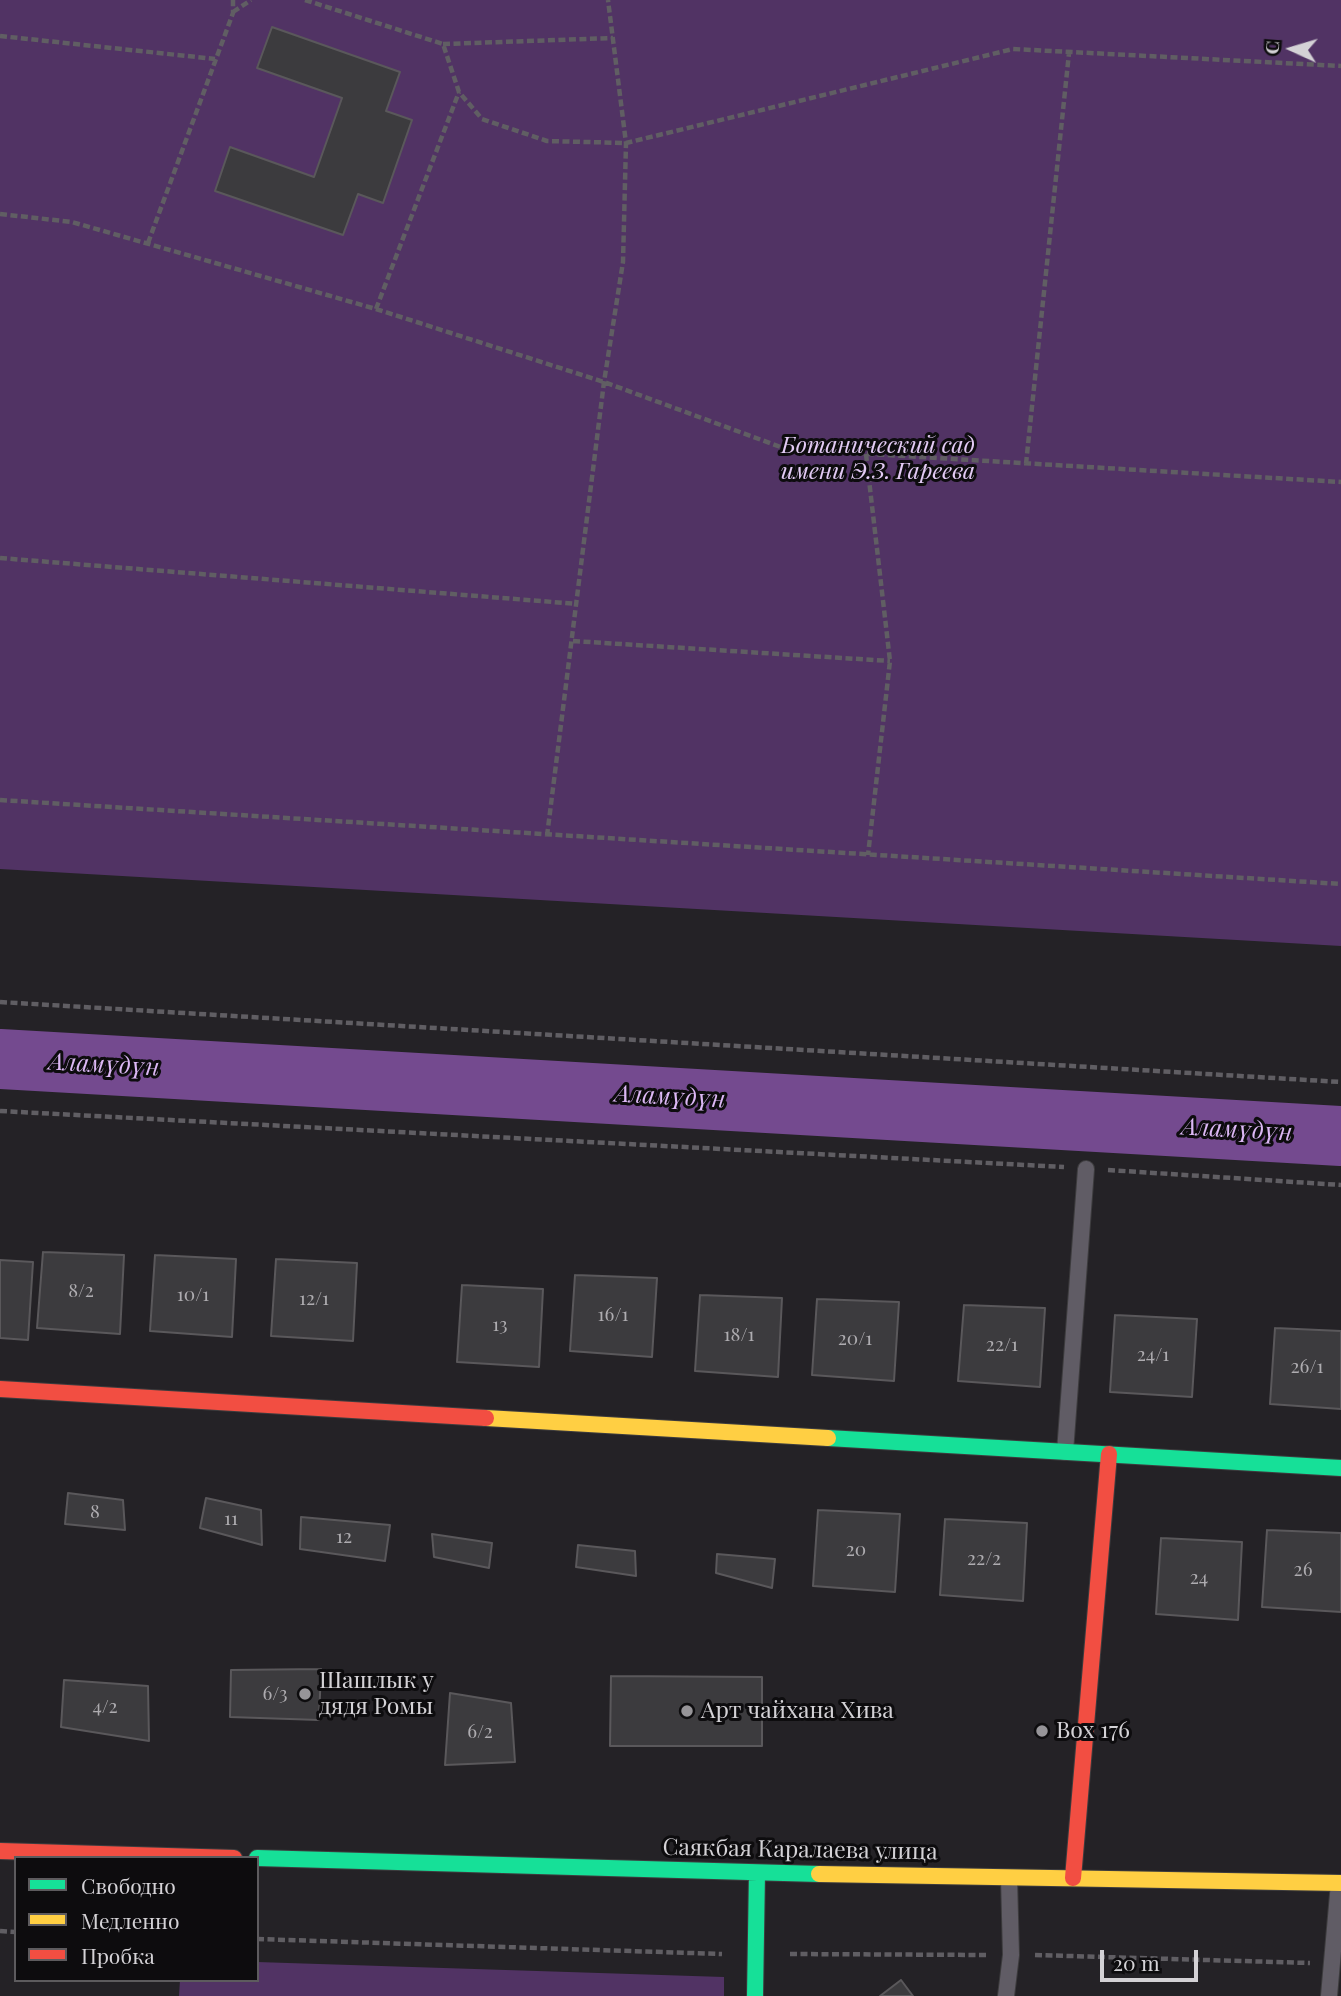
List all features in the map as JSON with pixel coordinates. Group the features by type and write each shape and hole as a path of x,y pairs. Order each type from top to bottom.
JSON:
{"street":[{"path":"0,1389 1341,1468"},
{"path":"1073,1878 1109,1454"},
{"path":"0,1851 167,1856"},
{"name":"Саякбая Каралаева улица","path":"259,1858 1009,1878 1340,1882"},
{"path":"755,1996 757,1872"}],"lane":[{"path":"1065,1452 1086,1168"},
{"path":"1006,1996 1011,1955 1009,1878"},
{"path":"1329,1996 1340,1882"}],"path":[{"path":"148,243 233,13 233,0"},
{"path":"233,13 251,0"},
{"path":"305,0 443,44 613,38"},
{"path":"547,835 604,382 623,262 626,143 608,0"},
{"path":"0,36 215,60"},
{"path":"443,44 459,92 482,118 547,141 626,143 1013,49 1341,66"},
{"path":"1026,464 1069,52"},
{"path":"376,309 459,92"},
{"path":"0,214 72,222 376,309 604,382 786,449 1341,482"},
{"path":"866,454 890,661 868,855"},
{"path":"0,558 578,604"},
{"path":"573,641 890,661"},
{"path":"0,800 1341,884"},
{"path":"0,1002 1341,1082"},
{"path":"0,1111 1086,1168 1341,1185"},
{"path":"259,1939 756,1954 1011,1955 1332,1964"}],"green space":[{"name":"Ботанический сад имени Э.З. Гареева","path":"0,0 1341,0 1341,946 0,869"},
{"path":"259,1962 724,1977 724,1996 179,1996 180,1982 259,1982"}],"building":[{"path":"272,27 400,72 386,111 412,120 383,203 358,194 343,235 215,191 230,147 314,177 342,98 257,68"},
{"path":"43,1252 124,1255 120,1334 37,1328"},
{"path":"155,1255 236,1259 232,1337 150,1331"},
{"path":"276,1259 357,1263 353,1341 271,1336"},
{"path":"0,1260 33,1262 28,1340 0,1338"},
{"path":"575,1275 657,1278 652,1357 570,1351"},
{"path":"462,1285 543,1289 539,1367 457,1362"},
{"path":"700,1295 782,1298 778,1377 695,1371"},
{"path":"817,1299 899,1302 894,1381 812,1375"},
{"path":"964,1305 1045,1308 1040,1387 958,1381"},
{"path":"1115,1315 1197,1319 1192,1397 1110,1392"},
{"path":"1275,1328 1341,1331 1341,1409 1270,1404"},
{"path":"68,1493 123,1500 125,1530 65,1524"},
{"path":"206,1498 261,1510 262,1545 200,1528"},
{"path":"818,1510 900,1514 895,1592 813,1586"},
{"path":"301,1517 390,1525 385,1561 300,1549"},
{"path":"945,1519 1027,1523 1023,1601 940,1595"},
{"path":"1267,1530 1341,1533 1341,1612 1262,1607"},
{"path":"432,1534 492,1543 489,1568 434,1557"},
{"path":"1161,1538 1242,1542 1238,1620 1156,1614"},
{"path":"578,1545 635,1551 636,1576 576,1567"},
{"path":"717,1554 775,1559 772,1588 716,1573"},
{"path":"321,1669 319,1720 230,1717 231,1670"},
{"path":"611,1676 762,1677 762,1746 610,1746"},
{"path":"64,1680 148,1686 149,1741 61,1727"},
{"path":"450,1693 511,1703 515,1762 445,1765"},
{"path":"901,1980 913,1996 880,1996"}],"waterway":[{"name":"Аламүдүн","path":"0,1059 1341,1136"}],"traffic: fast":[{"path":"828,1438 1341,1468"},
{"path":"259,1858 819,1874"},
{"path":"755,1996 757,1873"}],"traffic: slow":[{"path":"486,1418 828,1438"},
{"path":"819,1874 1341,1883"}],"traffic: jam":[{"path":"0,1389 486,1418"},
{"path":"1073,1878 1109,1454"},
{"path":"0,1851 167,1856"}],"place":[{"name":"Шашлык у дядя Ромы","path":"305,1694"},
{"name":"Арт чайхана Хива","path":"687,1711"},
{"name":"Box 176","path":"1042,1731"}]}
